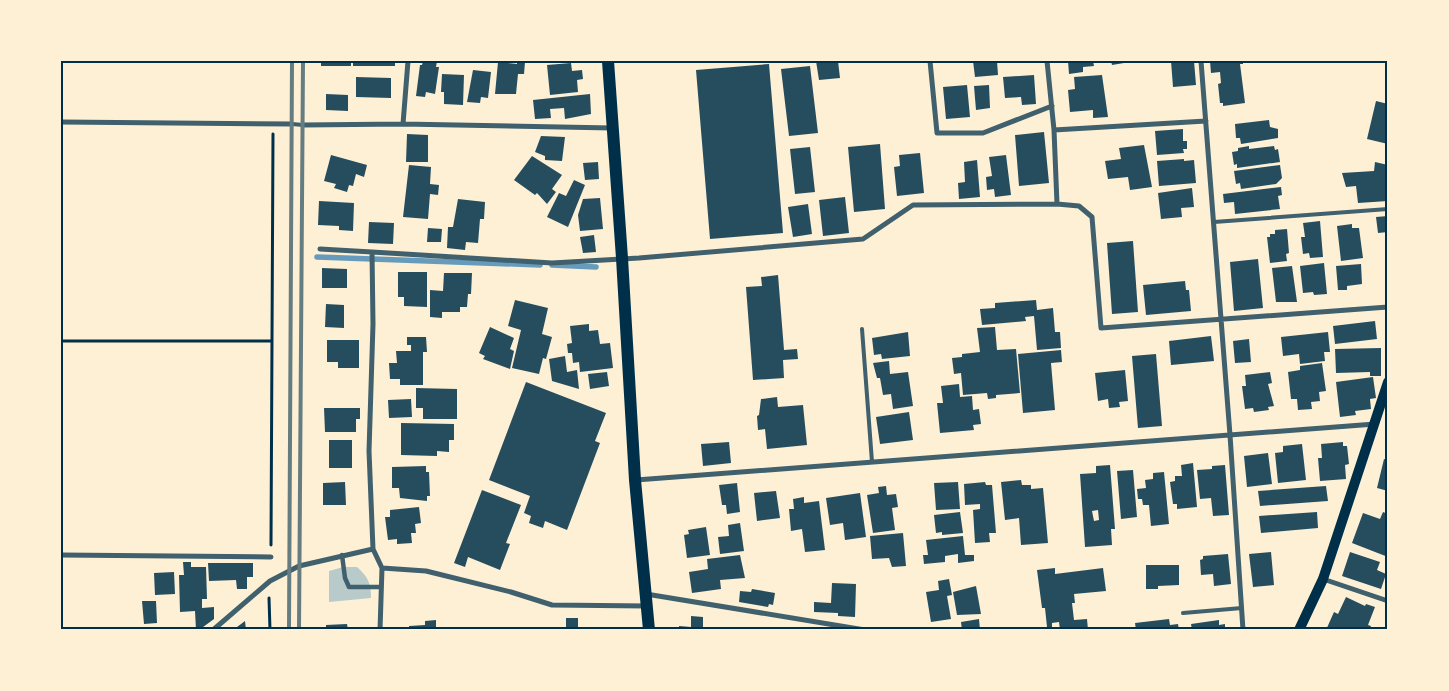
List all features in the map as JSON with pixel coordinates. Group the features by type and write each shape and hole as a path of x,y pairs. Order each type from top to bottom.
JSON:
{"main road":[{"path":"608,61 635,480 650,630"},
{"path":"1299,630 1323,580 1376,424 1388,382"}],"street":[{"path":"403,124 408,61"},
{"path":"930,61 937,133 983,133 1052,106"},
{"path":"1047,61 1054,130 1057,204"},
{"path":"1201,61 1243,630"},
{"path":"1054,130 1206,120"},
{"path":"61,122 292,124"},
{"path":"303,125 403,124 612,128"},
{"path":"320,249 552,263 863,239 913,205 1057,204 1079,206 1092,217 1101,328 1388,307"},
{"path":"372,252 373,324 369,450 373,549 382,568 380,630"},
{"path":"635,480 1376,424"},
{"path":"213,630 268,582 300,566 373,549"},
{"path":"61,555 271,557"},
{"path":"342,555 345,578 349,587 380,587"},
{"path":"382,568 426,571 511,592 552,605 647,600 865,630"},
{"path":"1323,580 1388,600"}],"lane":[{"path":"292,124 303,125"},
{"path":"1214,222 1388,209"},
{"path":"862,329 872,462"},
{"path":"1183,613 1242,608"}],"path":[{"path":"271,557 273,125"},
{"path":"61,341 271,341"},
{"path":"268,582 270,630"}],"shaded area":[{"path":"343,567 357,567 364,574 369,584 371,598 329,602 329,571"}],"building":[{"path":"321,61 351,61 351,66 321,66"},
{"path":"353,61 395,61 395,66 353,66"},
{"path":"423,61 437,61 436,67 439,67 435,94 426,92 425,97 416,96 420,65 422,65"},
{"path":"816,61 838,61 840,78 819,80"},
{"path":"973,61 997,61 998,75 975,77"},
{"path":"1068,61 1093,61 1094,66 1083,67 1083,72 1069,74"},
{"path":"1111,61 1130,61 1130,62 1112,65"},
{"path":"1171,61 1194,61 1196,85 1173,87"},
{"path":"1210,61 1243,61 1243,64 1240,64 1245,103 1223,106 1223,103 1220,103 1218,84 1221,83 1220,72 1211,73"},
{"path":"498,62 517,64 517,62 525,62 524,74 518,74 516,94 495,94"},
{"path":"571,63 572,71 582,70 583,79 577,80 578,92 550,95 547,65"},
{"path":"769,64 783,233 710,239 696,70"},
{"path":"810,66 818,133 789,136 781,69"},
{"path":"473,70 491,72 488,98 481,97 480,103 467,102"},
{"path":"442,74 464,75 463,105 444,104 444,92 441,92"},
{"path":"1034,75 1036,104 1022,105 1021,97 1005,98 1003,77"},
{"path":"1102,75 1108,117 1093,118 1093,110 1070,112 1068,90 1075,89 1074,77"},
{"path":"356,77 391,78 391,98 356,97"},
{"path":"967,85 970,117 946,119 943,87"},
{"path":"989,85 990,108 976,110 974,86"},
{"path":"326,94 348,95 348,111 326,110"},
{"path":"590,94 591,114 565,119 564,108 550,109 551,118 535,119 533,100"},
{"path":"1376,101 1388,104 1388,144 1367,139"},
{"path":"1269,120 1270,127 1278,129 1278,138 1241,144 1240,138 1236,138 1235,124"},
{"path":"1183,129 1183,141 1187,141 1187,149 1183,149 1184,153 1157,155 1155,131"},
{"path":"1044,132 1049,183 1019,186 1015,135"},
{"path":"407,134 428,135 428,162 406,162"},
{"path":"541,136 565,137 562,161 545,160 545,156 535,152"},
{"path":"880,144 885,209 854,212 848,147"},
{"path":"1144,145 1152,187 1130,190 1128,177 1108,179 1105,161 1121,159 1119,148"},
{"path":"1249,146 1249,149 1274,146 1275,150 1278,149 1280,162 1237,168 1237,164 1234,165 1232,152 1238,151 1238,148"},
{"path":"810,147 815,192 795,194 790,149"},
{"path":"920,153 924,193 897,196 894,167 900,166 899,155"},
{"path":"331,155 367,165 364,177 356,174 353,186 349,185 347,192 334,188 336,184 324,181"},
{"path":"1006,155 1011,195 995,197 994,189 987,190 986,177 992,176 989,157"},
{"path":"532,156 562,175 552,189 556,192 547,204 537,193 535,195 514,180"},
{"path":"1184,159 1184,161 1194,160 1196,183 1159,186 1157,161"},
{"path":"977,160 980,197 959,199 958,183 965,182 964,162"},
{"path":"598,162 599,179 585,180 583,163"},
{"path":"1375,162 1388,165 1388,201 1358,203 1356,186 1346,187 1342,173 1374,171"},
{"path":"409,165 431,167 430,184 439,185 438,195 430,194 428,219 403,217"},
{"path":"1280,165 1282,178 1276,184 1241,189 1240,183 1236,184 1234,171"},
{"path":"574,180 585,185 568,227 547,217 559,193 566,196"},
{"path":"1281,187 1282,195 1278,196 1280,209 1235,214 1234,202 1224,203 1223,194"},
{"path":"1192,188 1194,207 1181,208 1182,217 1161,219 1158,193"},
{"path":"845,197 849,233 823,236 819,200"},
{"path":"600,198 603,229 580,231 578,215 583,199"},
{"path":"458,199 485,202 484,219 480,219 478,243 466,242 465,250 447,248 448,227 453,227"},
{"path":"319,201 354,203 353,231 339,230 339,226 318,225"},
{"path":"808,204 812,234 793,237 788,207"},
{"path":"1388,216 1388,232 1378,233 1376,217"},
{"path":"1320,221 1323,257 1310,258 1309,253 1303,254 1301,237 1305,237 1303,223"},
{"path":"369,222 394,223 393,244 368,243"},
{"path":"1352,224 1352,228 1359,228 1363,258 1341,261 1337,226"},
{"path":"428,228 442,229 441,242 427,242"},
{"path":"1287,229 1289,253 1286,254 1287,261 1270,263 1267,237 1270,237 1270,234 1275,234 1275,230"},
{"path":"594,235 596,252 583,253 580,237"},
{"path":"1133,241 1138,312 1112,314 1107,243"},
{"path":"1258,259 1263,308 1234,311 1230,262"},
{"path":"1324,263 1327,294 1314,295 1313,292 1303,293 1300,266"},
{"path":"1361,264 1362,284 1347,286 1347,290 1338,290 1336,266"},
{"path":"1292,266 1297,302 1276,302 1272,268"},
{"path":"322,268 347,269 347,288 322,288"},
{"path":"398,272 427,272 427,307 404,306 404,297 398,297"},
{"path":"444,273 472,273 471,294 468,294 467,307 460,307 460,312 442,312 442,318 430,317 430,290 443,291"},
{"path":"778,275 784,350 797,349 798,359 783,360 784,378 753,380 746,287 762,286 761,277"},
{"path":"1185,281 1186,290 1189,290 1191,311 1146,315 1143,285"},
{"path":"515,300 548,308 542,334 552,337 546,359 543,358 539,374 512,368 521,330 508,326"},
{"path":"1036,300 1037,310 1053,308 1055,332 1060,332 1061,348 1037,350 1034,316 1025,317 1026,321 982,325 980,309 995,308 995,303"},
{"path":"326,304 344,305 344,328 325,327"},
{"path":"1375,321 1377,339 1335,344 1333,326"},
{"path":"589,324 589,331 598,330 600,344 610,343 613,368 580,372 579,362 573,363 572,353 568,353 567,344 572,343 570,326"},
{"path":"490,327 514,338 510,349 514,351 510,369 483,359 485,356 479,353"},
{"path":"995,327 997,350 1016,349 1020,393 996,395 996,398 988,399 987,393 963,395 961,373 954,374 952,358 962,357 962,354 980,352 977,328"},
{"path":"908,332 910,356 882,359 881,354 874,355 872,338"},
{"path":"1328,332 1330,352 1324,352 1325,361 1300,364 1299,354 1283,356 1281,337"},
{"path":"1211,336 1214,361 1171,365 1169,341"},
{"path":"407,337 426,337 427,352 423,352 423,385 400,385 400,379 390,379 389,363 397,363 396,351 411,351 411,345 407,345"},
{"path":"1249,339 1251,362 1235,363 1233,341"},
{"path":"327,340 359,340 359,368 338,368 338,362 327,362"},
{"path":"1381,348 1381,376 1370,376 1370,372 1336,373 1335,349"},
{"path":"1061,350 1062,362 1051,363 1055,410 1023,413 1018,354"},
{"path":"1156,354 1162,426 1138,428 1132,356"},
{"path":"565,356 567,372 577,370 579,389 552,381 549,359"},
{"path":"889,361 890,374 908,372 913,406 893,409 891,394 883,395 880,378 877,378 873,363"},
{"path":"1322,363 1326,391 1319,392 1320,401 1311,402 1312,409 1298,410 1297,399 1291,399 1288,372 1300,370 1300,366"},
{"path":"1125,370 1128,401 1119,402 1120,407 1109,408 1108,399 1098,401 1095,373"},
{"path":"607,372 609,386 590,389 588,374"},
{"path":"1270,372 1272,383 1268,384 1274,406 1268,407 1269,410 1254,412 1253,408 1245,409 1242,386 1246,386 1245,375"},
{"path":"1373,377 1376,398 1370,399 1371,409 1355,411 1356,415 1340,417 1336,382"},
{"path":"526,382 606,413 595,441 600,443 567,530 545,521 543,528 529,523 531,516 524,513 530,496 489,480"},
{"path":"959,384 960,397 972,396 973,410 979,409 981,424 973,425 974,430 940,433 937,403 943,403 941,386"},
{"path":"416,388 457,389 457,419 423,419 423,408 416,408"},
{"path":"777,397 778,407 803,405 807,445 767,449 765,429 758,430 757,416 759,415 761,399"},
{"path":"411,399 412,417 389,418 388,400"},
{"path":"324,408 360,408 360,419 356,419 356,432 325,432"},
{"path":"909,412 913,440 880,444 876,417"},
{"path":"401,423 454,424 454,440 449,440 449,452 437,451 437,456 401,455"},
{"path":"329,440 352,440 352,468 329,468"},
{"path":"729,442 731,463 703,466 701,444"},
{"path":"1343,442 1343,446 1347,446 1349,464 1345,465 1346,479 1320,481 1318,458 1322,458 1321,444"},
{"path":"1302,444 1306,480 1278,483 1275,453 1283,452 1283,446"},
{"path":"1268,453 1272,484 1247,487 1244,456"},
{"path":"1384,459 1388,460 1388,491 1377,488"},
{"path":"1193,463 1197,507 1177,509 1177,504 1173,504 1170,482 1175,481 1175,476 1182,476 1181,465"},
{"path":"1110,465 1115,529 1111,529 1112,545 1085,547 1080,474 1096,473 1096,466","holes":["1098,510 1099,520 1094,521 1092,511"]},
{"path":"1225,465 1229,515 1213,516 1211,498 1200,499 1197,470 1212,469 1212,466"},
{"path":"426,466 426,472 429,472 430,496 427,496 427,501 400,498 399,488 392,488 392,467"},
{"path":"1133,470 1137,517 1121,519 1117,471"},
{"path":"1164,472 1169,524 1151,526 1149,505 1143,505 1142,499 1138,499 1137,489 1146,488 1145,480 1153,479 1153,473"},
{"path":"1021,480 1022,485 1031,485 1031,489 1043,488 1048,543 1021,545 1019,518 1005,520 1001,482"},
{"path":"345,482 346,505 323,505 323,483"},
{"path":"958,482 960,509 936,510 934,483"},
{"path":"985,482 986,485 992,485 996,533 989,533 990,542 975,543 973,510 980,509 980,504 965,505 964,484"},
{"path":"737,483 740,512 727,514 726,505 722,505 719,485"},
{"path":"886,486 887,495 896,494 898,507 892,508 895,530 873,533 867,495 879,493 878,487"},
{"path":"1326,486 1328,501 1260,506 1258,491"},
{"path":"482,490 521,505 506,543 510,544 500,570 468,557 465,567 454,563"},
{"path":"776,491 780,518 757,521 754,493"},
{"path":"860,493 866,537 845,540 843,523 830,525 826,498"},
{"path":"804,497 804,503 819,501 825,550 805,552 802,529 791,531 789,509 794,509 793,499"},
{"path":"419,507 421,523 415,524 416,533 411,533 412,543 397,544 397,539 388,540 385,517 390,517 390,510"},
{"path":"960,512 963,533 942,535 942,532 936,533 934,515"},
{"path":"1317,512 1318,528 1261,533 1259,516"},
{"path":"1383,512 1388,514 1388,557 1352,543 1363,513 1380,519"},
{"path":"740,523 744,551 720,554 718,537 729,536 728,525"},
{"path":"706,527 710,555 687,558 684,535 689,534 688,530"},
{"path":"903,533 906,566 892,567 889,558 872,559 870,536"},
{"path":"963,536 965,555 974,555 974,561 958,563 958,554 945,556 945,562 924,564 923,555 928,555 926,540"},
{"path":"1271,552 1274,585 1253,587 1249,554"},
{"path":"1350,552 1380,562 1377,570 1386,574 1381,589 1342,576"},
{"path":"1228,554 1231,584 1214,586 1213,574 1201,575 1200,560 1203,559 1203,556"},
{"path":"740,555 745,578 720,580 721,589 692,593 689,572 708,569 707,559"},
{"path":"183,562 191,562 191,567 206,567 207,599 202,599 202,608 214,607 214,619 199,630 196,630 195,611 180,612 179,575 184,575"},
{"path":"208,563 253,563 253,577 247,577 247,589 237,589 236,580 209,581"},
{"path":"1146,565 1179,565 1179,585 1158,586 1158,589 1146,589"},
{"path":"1055,568 1055,574 1103,568 1106,591 1074,594 1075,603 1072,603 1074,620 1087,619 1088,630 1060,630 1059,622 1052,623 1052,627 1047,627 1045,608 1042,608 1037,570"},
{"path":"174,572 175,594 155,595 154,573"},
{"path":"949,579 952,595 947,596 951,619 931,622 926,592 939,590 938,581"},
{"path":"832,583 856,584 855,617 838,616 838,613 814,612 814,602 831,603"},
{"path":"976,586 981,614 957,615 953,592"},
{"path":"752,589 775,593 773,605 769,604 768,607 739,602 740,591 751,592"},
{"path":"1346,597 1365,606 1366,604 1375,607 1368,625 1371,626 1369,630 1326,630 1334,612 1338,614"},
{"path":"142,601 156,601 157,623 144,624"},
{"path":"691,616 703,617 703,630 679,630 679,626 691,627"},
{"path":"566,618 578,618 578,630 566,630"},
{"path":"979,619 980,630 962,630 961,622"},
{"path":"1169,619 1170,625 1178,624 1179,630 1136,630 1135,623"},
{"path":"436,620 436,630 409,630 409,626 425,625 425,621"},
{"path":"1219,620 1219,625 1225,624 1225,630 1192,630 1191,624"},
{"path":"245,621 246,630 233,630"},
{"path":"347,624 348,630 326,630 326,625"}],"waterway":[{"path":"317,257 540,265"},
{"path":"552,265 596,267"}],"railway":[{"path":"289,630 292,61"},
{"path":"299,630 303,61"}]}
